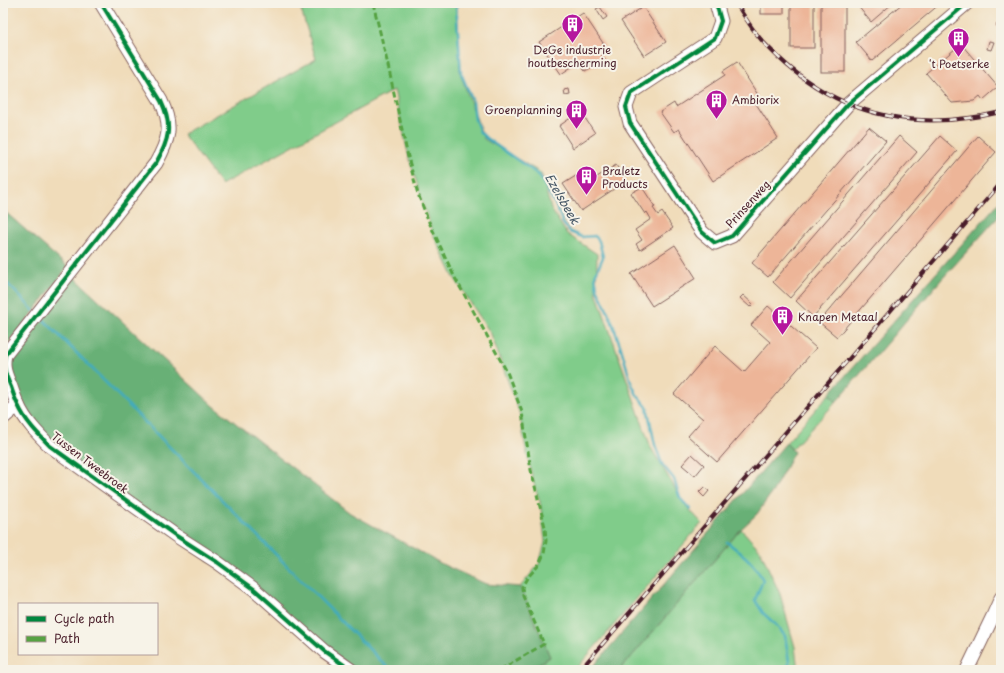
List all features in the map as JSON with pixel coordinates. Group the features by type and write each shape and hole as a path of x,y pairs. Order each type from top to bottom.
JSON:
{"street":[{"name":"Tussen Tweebroek","path":"101,3 161,101 169,124 169,135 165,148 156,163 5,355 3,363 5,374 18,405 36,433 50,446 254,589 324,651 351,670"},
{"name":"Prinsenweg","path":"716,3 721,21 715,38 631,93 626,107 630,123 702,232 715,243 732,236 848,104 967,3"},
{"path":"3,418 18,405"},
{"path":"966,670 994,616 1001,598"}],"green space":[{"path":"299,3 457,3 460,73 484,139 541,173 551,209 567,234 597,254 596,292 651,448 685,505 702,523 575,670 528,670 550,657 520,587 539,564 545,542 540,502 526,450 519,412 491,334 453,276 432,232 409,158 394,90 221,185 183,134 316,59"},
{"path":"1001,200 1001,214 941,280 836,402 829,394"},
{"path":"3,210 68,267 3,352"},
{"path":"73,276 214,406 350,513 444,565 486,584 520,587 550,657 528,670 355,670 53,445 30,418 8,371 8,357"},
{"path":"829,394 836,402 792,449 786,443"},
{"path":"786,443 794,452 773,491 757,514 741,529 620,670 590,670"},
{"path":"741,529 760,550 780,594 795,647 798,670 620,670"}],"building":[{"path":"761,3 784,3 784,14 761,14"},
{"path":"791,3 814,3 814,48 791,48"},
{"path":"821,3 845,3 845,72 821,72"},
{"path":"859,3 893,3 871,22 857,5"},
{"path":"903,3 941,3 872,61 856,42"},
{"path":"600,7 607,17 603,20 596,9"},
{"path":"643,7 666,42 644,56 621,21"},
{"name":"DeGe industrie houtbescherming","path":"583,13 605,46 598,50 605,60 597,64 597,67 596,65 585,71 579,62 561,74 539,42"},
{"path":"1001,20 1001,31 996,25"},
{"path":"989,41 994,42 991,50 987,49"},
{"name":"'t Poetserke","path":"961,44 998,87 983,100 980,96 974,101 952,103 926,73"},
{"name":"Ambiorix","path":"737,62 758,95 753,99 778,138 713,181 679,129 674,132 660,112 674,103 676,107 725,75 723,71"},
{"path":"569,89 570,94 565,95 564,90"},
{"name":"Groenplanning","path":"581,105 587,113 583,115 595,133 573,148 559,126 575,115 572,111"},
{"path":"869,127 886,141 768,277 752,263"},
{"path":"899,136 917,152 790,298 773,282"},
{"path":"940,136 957,151 813,317 796,301"},
{"path":"978,136 996,152 837,337 819,322"},
{"name":"Braletz Products","path":"616,165 626,181 581,211 563,184 582,172 589,182"},
{"path":"642,187 655,207 653,208 658,215 662,212 673,228 640,250 636,244 642,240 635,230 651,219 647,212 645,214 631,193"},
{"path":"675,245 696,278 652,306 631,274"},
{"path":"743,295 753,304 750,307 740,298"},
{"path":"768,306 816,348 717,462 688,436 703,419 674,394 715,346 744,372 770,342 751,325"},
{"path":"692,454 704,465 695,476 682,465"},
{"path":"704,487 709,491 704,497 699,492"}],"waterway":[{"name":"Ezelsbeek","path":"456,3 461,73 473,102 475,119 480,132 486,138 539,175 555,204 563,223 570,232 582,237 595,236 599,241 603,257 595,276 597,288 611,319 631,382 637,395 647,407 655,445 662,464 674,479 680,498 690,509"},
{"path":"3,279 34,311"},
{"path":"41,317 390,670"},
{"name":"Ezelsbeek","path":"727,542 752,563 763,580 755,600 763,613 785,636 789,662 788,670"}],"railway":[{"path":"736,3 760,39 795,72 821,90 848,103 876,113 906,119 937,120 968,118 1001,112"},
{"path":"580,670 1001,183"}],"marked path":[{"path":"373,3 408,157 418,194 454,276 507,372 522,412 531,470 545,527 546,541 544,554 538,566 527,578 522,587 523,596 544,644 500,670"}],"cycle path":[{"path":"101,3 161,101 167,118 168,133 164,147 156,163 5,355 5,371 21,411 36,432 50,446 254,589 324,651 351,670"},
{"path":"716,3 721,21 715,38 631,93 626,107 630,123 702,232 715,243 732,236 848,104 967,3"}],"place":[{"name":"DeGe industrie houtbescherming","path":"572,44"},
{"name":"'t Poetserke","path":"959,58"},
{"name":"Ambiorix","path":"716,120"},
{"name":"Groenplanning","path":"577,130"},
{"name":"Braletz Products","path":"587,196"},
{"name":"Knapen Metaal","path":"783,336"}]}
